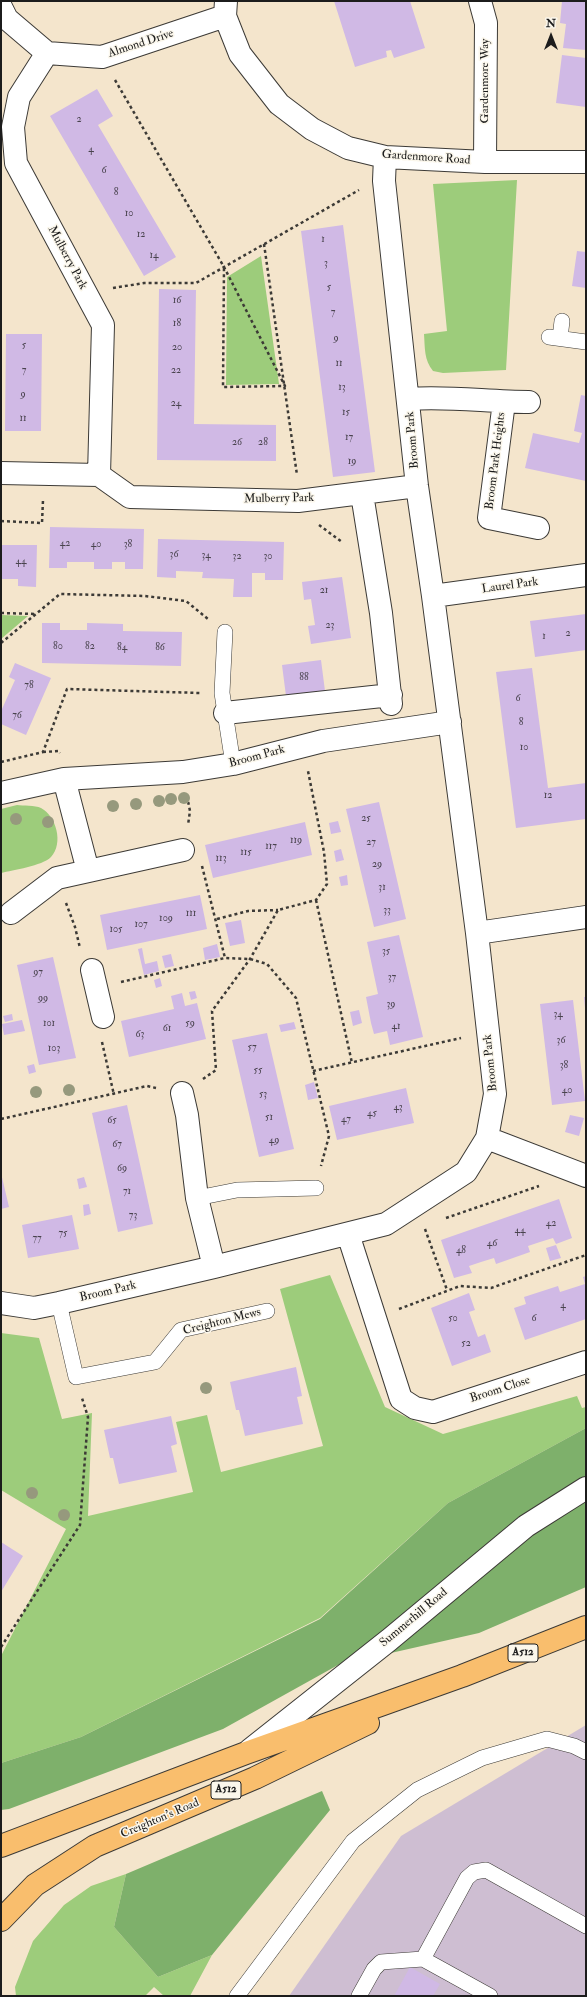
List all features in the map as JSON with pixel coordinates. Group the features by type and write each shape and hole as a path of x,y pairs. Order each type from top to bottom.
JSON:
{"highway":[{"name":"Creighton's Road","path":"1,1846 246,1753 462,1676 586,1627"},
{"name":"Creighton's Road","path":"1,1920 35,1885 95,1846 255,1778 462,1676"}],"street":[{"name":"Gardenmore Way","path":"480,1 486,23 485,162"},
{"path":"1,7 7,19 47,53"},
{"name":"Gardenmore Road","path":"226,8 240,54 279,104 312,129 385,166 485,162 586,162"},
{"name":"Almond Drive","path":"47,53 102,57 226,8"},
{"name":"Mulberry Park","path":"47,53 19,97 7,128 16,163 103,324 99,475 130,498 298,501 417,486"},
{"name":"Broom Park","path":"1,1303 34,1308 59,1303 214,1267 386,1224 466,1172 487,1138 495,1094 477,933 450,722 417,486 385,166"},
{"name":"Broom Park Heights","path":"409,399 435,397 504,402 529,402"},
{"name":"Broom Park Heights","path":"504,402 489,518 538,528"},
{"path":"1,473 99,475"},
{"path":"224,703 391,700 362,494"},
{"name":"Laurel Park","path":"433,596 586,575"},
{"name":"Broom Park","path":"1,793 64,779 182,772 233,764 302,745 450,722"},
{"path":"64,779 88,871"},
{"path":"11,913 57,878 183,850"},
{"path":"477,933 586,917"},
{"path":"94,979 103,1017"},
{"path":"182,1093 187,1115 197,1198 214,1267"},
{"path":"487,1138 586,1176"},
{"path":"348,1234 375,1318"},
{"name":"Broom Close","path":"375,1318 401,1399 415,1408 433,1412 586,1363"},
{"name":"Summerhill Road","path":"246,1753 389,1640 526,1526 586,1488"}],"lane":[{"path":"562,321 555,338 586,342"},
{"path":"225,632 224,703 233,764"},
{"path":"197,1198 237,1190 316,1188"},
{"path":"59,1303 76,1377"},
{"name":"Creighton Mews","path":"76,1377 155,1362 181,1330 267,1311"},
{"path":"237,1996 353,1841 417,1790 482,1758 547,1739 574,1746 586,1752"},
{"path":"423,1959 467,1878 474,1872 486,1870 586,1926"},
{"path":"359,1996 374,1969 381,1962 423,1959 490,1996"}],"path":[{"path":"102,57 224,267 285,386"},
{"path":"86,292 144,283 196,283 264,244 385,166"},
{"path":"264,244 298,482 298,501 300,511 372,564"},
{"path":"224,267 223,387 285,386"},
{"path":"1,521 42,523 45,473"},
{"path":"1,644 60,594 145,596 186,601 225,632"},
{"path":"1,613 36,614"},
{"path":"1,762 43,752 67,689 224,703"},
{"path":"217,919 248,911 278,910 316,900 327,884 324,852 302,745"},
{"path":"57,878 75,927 83,961 94,979 225,958 250,959 267,964 296,998 329,1136 316,1188"},
{"path":"316,900 352,1063"},
{"path":"1,1119 114,1095 147,1086 182,1093 216,1070 212,1011 250,959 278,910"},
{"path":"103,1017 98,1026 114,1095"},
{"path":"313,1071 461,1038"},
{"path":"424,1225 543,1185 559,1166"},
{"path":"415,1205 424,1225 447,1290"},
{"path":"375,1318 460,1286 491,1288 586,1254"},
{"path":"1,1647 80,1525 88,1417 76,1377"}],"shaded area":[{"path":"586,1725 586,1996 289,1996 401,1836"}],"green space":[{"path":"517,180 506,370 443,373 433,371 426,358 424,334 447,331 433,184"},
{"path":"261,256 279,384 226,385 227,277"},
{"path":"1,615 28,616 1,639"},
{"path":"17,805 41,808 51,817 58,837 57,845 51,857 41,863 1,873 1,809"},
{"path":"330,1275 385,1407 443,1434 577,1396 582,1408 586,1407 586,1428 448,1503 320,1618 81,1737 1,1763 1,1656 66,1529 1,1490 1,1333 39,1338 62,1419 92,1413 88,1516 193,1492 176,1422 207,1415 221,1472 323,1446 280,1289"},
{"path":"586,1428 586,1587 479,1633 338,1665 223,1729 9,1809 1,1810 1,1763 81,1737 320,1619 448,1503"},
{"path":"322,1791 330,1810 212,1955 158,1977 114,1927 126,1874"},
{"path":"126,1874 114,1927 158,1977 212,1955 190,1996 164,1996 154,1987 145,1996 16,1996 15,1987 33,1941 64,1905 91,1886"}],"building":[{"path":"334,1 410,1 425,48 394,58 391,50 386,51 387,57 355,67"},
{"path":"562,1 586,1 586,50 563,48 566,24 560,23"},
{"path":"562,55 586,58 586,107 556,103"},
{"path":"97,89 113,116 98,125 176,257 144,276 50,116"},
{"path":"343,225 375,472 333,477 301,231"},
{"path":"577,251 586,252 586,288 572,286"},
{"path":"159,289 196,290 194,424 276,425 276,461 157,460"},
{"path":"6,334 42,334 41,431 5,431"},
{"path":"581,395 586,396 586,481 525,468 533,433 579,443 582,433 574,431"},
{"path":"50,527 144,529 143,569 125,569 125,562 112,562 112,569 94,569 94,562 67,562 67,568 49,568"},
{"path":"158,539 284,542 283,580 265,580 265,573 252,573 252,597 233,597 234,579 202,578 203,572 176,571 176,578 157,577"},
{"path":"1,545 37,545 36,587 18,586 18,579 1,579"},
{"path":"342,577 351,638 311,644 308,626 315,625 311,599 304,600 302,582"},
{"path":"586,614 586,650 535,657 530,621"},
{"path":"42,623 60,623 60,630 87,630 87,623 123,624 123,631 182,632 181,666 42,663"},
{"path":"321,660 325,691 286,696 282,665"},
{"path":"15,663 51,678 26,735 1,724 1,708 2,709 15,680 9,677"},
{"path":"532,668 548,788 586,783 586,819 516,828 496,672"},
{"path":"379,802 406,919 374,927 346,809"},
{"path":"338,821 341,832 331,834 329,823"},
{"path":"305,822 312,855 213,878 205,845"},
{"path":"341,849 344,860 336,862 334,851"},
{"path":"347,875 348,885 341,886 339,877"},
{"path":"200,895 207,929 107,950 100,915"},
{"path":"241,920 245,943 230,946 225,923"},
{"path":"399,935 423,1037 390,1045 387,1031 374,1034 371,1023 366,997 378,994 367,942"},
{"path":"217,944 220,957 205,960 203,948"},
{"path":"142,948 145,964 157,961 159,971 144,975 138,949"},
{"path":"171,954 174,966 165,968 162,956"},
{"path":"53,957 76,1058 39,1065 17,965"},
{"path":"160,978 162,986 156,988 154,980"},
{"path":"195,991 197,998 191,1000 189,992"},
{"path":"182,993 185,1006 197,1003 206,1039 129,1057 121,1021 174,1009 171,996"},
{"path":"584,997 586,997 586,1008 585,1008"},
{"path":"573,1000 585,1101 552,1105 540,1004"},
{"path":"359,1010 362,1023 353,1026 350,1012"},
{"path":"12,1014 13,1020 5,1022 3,1016"},
{"path":"22,1020 25,1031 4,1035 2,1024"},
{"path":"294,1022 296,1029 281,1032 279,1025"},
{"path":"267,1033 294,1149 259,1157 232,1040"},
{"path":"34,1064 36,1072 29,1074 27,1066"},
{"path":"314,1082 318,1098 308,1100 305,1085"},
{"path":"406,1088 414,1123 337,1140 329,1106"},
{"path":"127,1105 153,1224 118,1232 92,1113"},
{"path":"570,1115 584,1118 579,1136 565,1132"},
{"path":"1,1173 9,1207 1,1209"},
{"path":"84,1177 87,1187 79,1189 77,1179"},
{"path":"559,1199 572,1238 556,1244 553,1238 528,1246 530,1252 496,1264 494,1258 469,1266 472,1273 454,1278 441,1240"},
{"path":"89,1204 91,1214 84,1216 83,1205"},
{"path":"72,1215 79,1249 28,1258 22,1225"},
{"path":"556,1245 561,1258 550,1261 546,1248"},
{"path":"586,1276 586,1319 525,1340 514,1308 526,1304 524,1297 558,1286 560,1292 585,1284 583,1277"},
{"path":"469,1293 475,1310 469,1312 478,1337 485,1334 491,1352 452,1366 431,1308"},
{"path":"296,1367 302,1396 297,1397 303,1424 245,1436 239,1410 236,1410 230,1382"},
{"path":"171,1416 177,1444 171,1446 177,1472 119,1484 113,1458 110,1458 104,1430"},
{"path":"1,1542 23,1556 1,1592"},
{"path":"410,1967 440,1984 433,1996 394,1996"}]}
